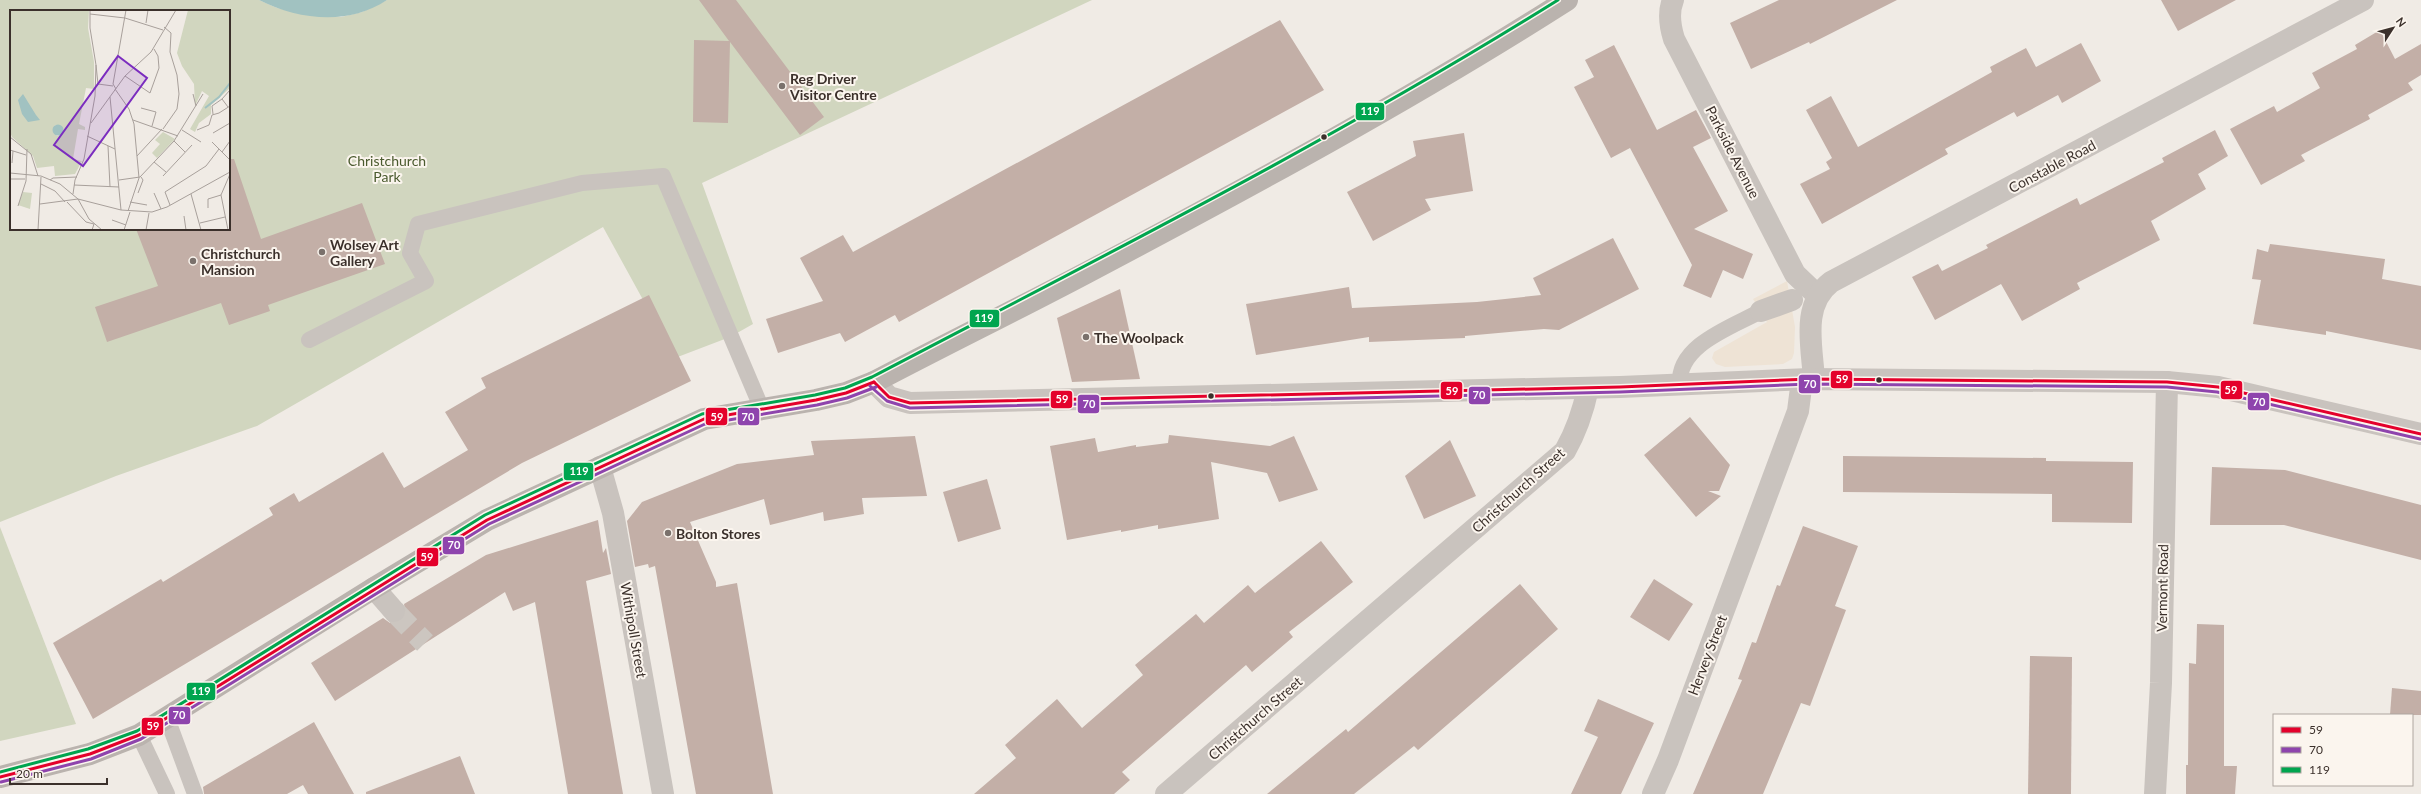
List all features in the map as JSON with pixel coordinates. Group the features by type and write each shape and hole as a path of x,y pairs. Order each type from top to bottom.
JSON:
{"main road":[{"path":"0,777 90,754 139,735 374,588 487,520 704,419 761,408 816,400 846,393 874,382 1084,274 1297,160 1412,94 1567,0"}],"street":[{"name":"Parkside Avenue","path":"1673,0 1670,6 1670,22 1674,39 1795,274 1817,295"},
{"name":"Constable Road","path":"1808,379 1811,310 1817,295 1830,282 2065,160 2364,0"},
{"path":"1761,311 1792,300"},
{"path":"874,382 889,397 910,403 1176,399 1588,388 1808,379 2167,382 2218,387 2421,434"},
{"name":"Hervey Street","path":"1653,794 1673,745 1798,411 1808,379"},
{"name":"Vermont Road","path":"2155,794 2161,683 2167,382"},
{"name":"Christchurch Street","path":"1166,794 1565,451 1579,426 1588,388"},
{"name":"Withipoll Street","path":"600,467 613,513 663,794"},
{"path":"374,588 394,611"}],"lane":[{"path":"309,340 426,281 410,253 418,224 582,183 662,176 761,408"},
{"path":"1680,384 1680,371 1689,353 1761,311"},
{"path":"167,718 195,794"},
{"path":"139,735 167,794"}],"green space":[{"name":"Christchurch Park","path":"0,0 259,0 277,8 341,17 362,12 387,0 1092,0 702,183 753,324 730,337 675,358 603,227 257,426 116,476 0,522"},
{"path":"0,527 76,724 0,741"}],"shaded area":[{"path":"1787,281 1795,327 1794,353 1792,359 1783,364 1725,367 1716,364 1712,358 1714,352 1767,322 1753,299"}],"water":[{"path":"259,0 387,0 356,14 340,17 323,17 307,16 290,12"}],"building":[{"name":"Reg Driver Visitor Centre","path":"699,0 736,0 824,117 800,135 730,42 728,123 693,122 694,40 729,41"},
{"path":"1779,0 1897,0 1810,44 1809,42 1751,69 1730,23"},
{"path":"2161,0 2236,0 2178,31"},
{"path":"1280,20 1324,90 899,322 895,315 845,342 840,333 778,353 766,319 823,301 800,258 843,235 853,252"},
{"path":"2380,30 2395,59 2421,44 2421,75 2408,83 2413,90 2368,115 2370,119 2301,155 2305,161 2261,185 2230,129 2274,106 2277,112 2320,88 2312,73 2357,49 2355,45"},
{"path":"2081,43 2101,81 2062,103 2058,95 2017,117 2014,112 1945,149 1948,154 1822,224 1800,184 1830,169 1826,162 1832,158 1806,110 1831,96 1858,147 1992,72 1990,67 2026,48 2036,67"},
{"path":"1614,45 1657,130 1696,110 1711,138 1693,147 1728,211 1694,229 1753,254 1743,279 1723,270 1711,298 1683,286 1692,265 1630,148 1611,158 1574,87 1594,77 1585,60"},
{"path":"2215,130 2228,156 2198,174 2206,189 2151,221 2160,240 2077,283 2080,289 2022,321 2001,284 1935,320 1912,277 1938,264 1942,271 1988,248 1986,245 2077,198 2080,205 2164,162 2162,158"},
{"path":"1464,133 1473,191 1425,199 1431,210 1373,241 1347,192 1416,156 1413,141"},
{"path":"230,159 234,159 261,239 362,203 385,264 268,305 270,311 229,325 221,303 107,342 95,307 158,286 136,230 230,230"},
{"path":"1613,238 1639,289 1559,330 1544,329 1465,336 1465,338 1369,342 1369,337 1256,355 1246,304 1349,287 1352,308 1477,302 1541,295 1533,278"},
{"path":"2270,244 2385,259 2382,279 2421,286 2421,350 2326,331 2326,335 2253,324 2261,280 2252,279 2257,249 2268,252"},
{"path":"1120,289 1140,379 1072,382 1057,318"},
{"path":"649,295 691,381 522,463 93,719 53,643 161,579 163,582 273,515 269,508 294,493 299,502 383,452 404,488 468,450 445,412 486,388 481,378"},
{"path":"1690,417 1730,465 1719,491 1708,491 1721,496 1696,517 1644,455"},
{"path":"1169,435 1270,446 1294,436 1318,490 1279,502 1267,473 1211,462 1219,519 1158,529 1158,525 1121,532 1121,530 1067,540 1050,446 1095,438 1098,452 1136,445 1136,447 1168,443"},
{"path":"915,436 927,496 862,498 864,514 824,521 823,512 770,525 764,499 690,522 716,582 716,587 737,583 773,794 696,794 655,566 649,568 648,564 635,567 627,521 642,502 737,464 814,455 811,441"},
{"path":"1450,440 1476,496 1424,519 1405,476"},
{"path":"1843,456 2046,458 2046,461 2133,462 2132,523 2052,522 2052,494 1843,492"},
{"path":"2212,467 2285,470 2421,505 2421,560 2284,525 2210,525"},
{"path":"987,479 1001,529 958,542 943,492"},
{"path":"598,520 603,553 606,548 611,574 586,581 623,794 568,794 535,602 513,611 505,592 335,701 311,663 383,618 390,623 402,621 406,615 404,604 486,555"},
{"path":"1803,526 1858,546 1835,606 1846,610 1810,706 1801,703 1763,794 1693,794 1742,680 1738,679 1752,642 1756,643 1777,585 1780,586"},
{"path":"1321,541 1353,582 1289,632 1293,637 1252,672 1246,665 1122,772 1130,780 1114,794 974,794 1016,758 1005,745 1057,699 1082,728 1143,675 1135,665 1196,614 1204,623 1248,585 1255,593"},
{"path":"1654,579 1693,604 1669,641 1630,617"},
{"path":"1520,584 1558,629 1418,750 1414,746 1354,794 1267,794 1346,729 1348,732"},
{"path":"2197,624 2224,625 2224,766 2237,766 2235,794 2186,794 2186,765 2188,765 2189,663 2196,664"},
{"path":"2030,656 2072,657 2071,794 2028,794"},
{"path":"2392,688 2421,691 2421,715 2390,714"},
{"path":"1598,699 1654,723 1621,794 1571,794 1598,737 1584,731"},
{"path":"314,722 354,794 308,794 303,785 287,794 204,794 203,787"},
{"path":"460,756 475,794 366,794 366,792"}],"tunnel":[{"path":"394,611 425,643"}],"transit line":[{"name":"119","path":"0,772 88,749 137,731 485,515 702,414 815,395 845,388 872,377 1132,241 1390,101 1558,0"},
{"name":"59","path":"874,382 889,397 910,403 1620,387 1810,379 2167,382 2218,387 2421,434"},
{"name":"59","path":"0,777 90,754 139,735 487,520 704,419 816,400 846,393 874,382"},
{"name":"70","path":"870,386 887,401 910,408 1620,392 1810,384 2167,387 2217,392 2420,439"},
{"name":"70","path":"1,782 91,759 141,739 489,524 705,424 817,405 847,398 876,387"}],"place":[{"name":"Reg Driver Visitor Centre","path":"782,86"},
{"name":"Wolsey Art Gallery","path":"322,252"},
{"name":"Christchurch Mansion","path":"193,261"},
{"name":"The Woolpack","path":"1086,337"},
{"name":"Bolton Stores","path":"668,533"}]}
